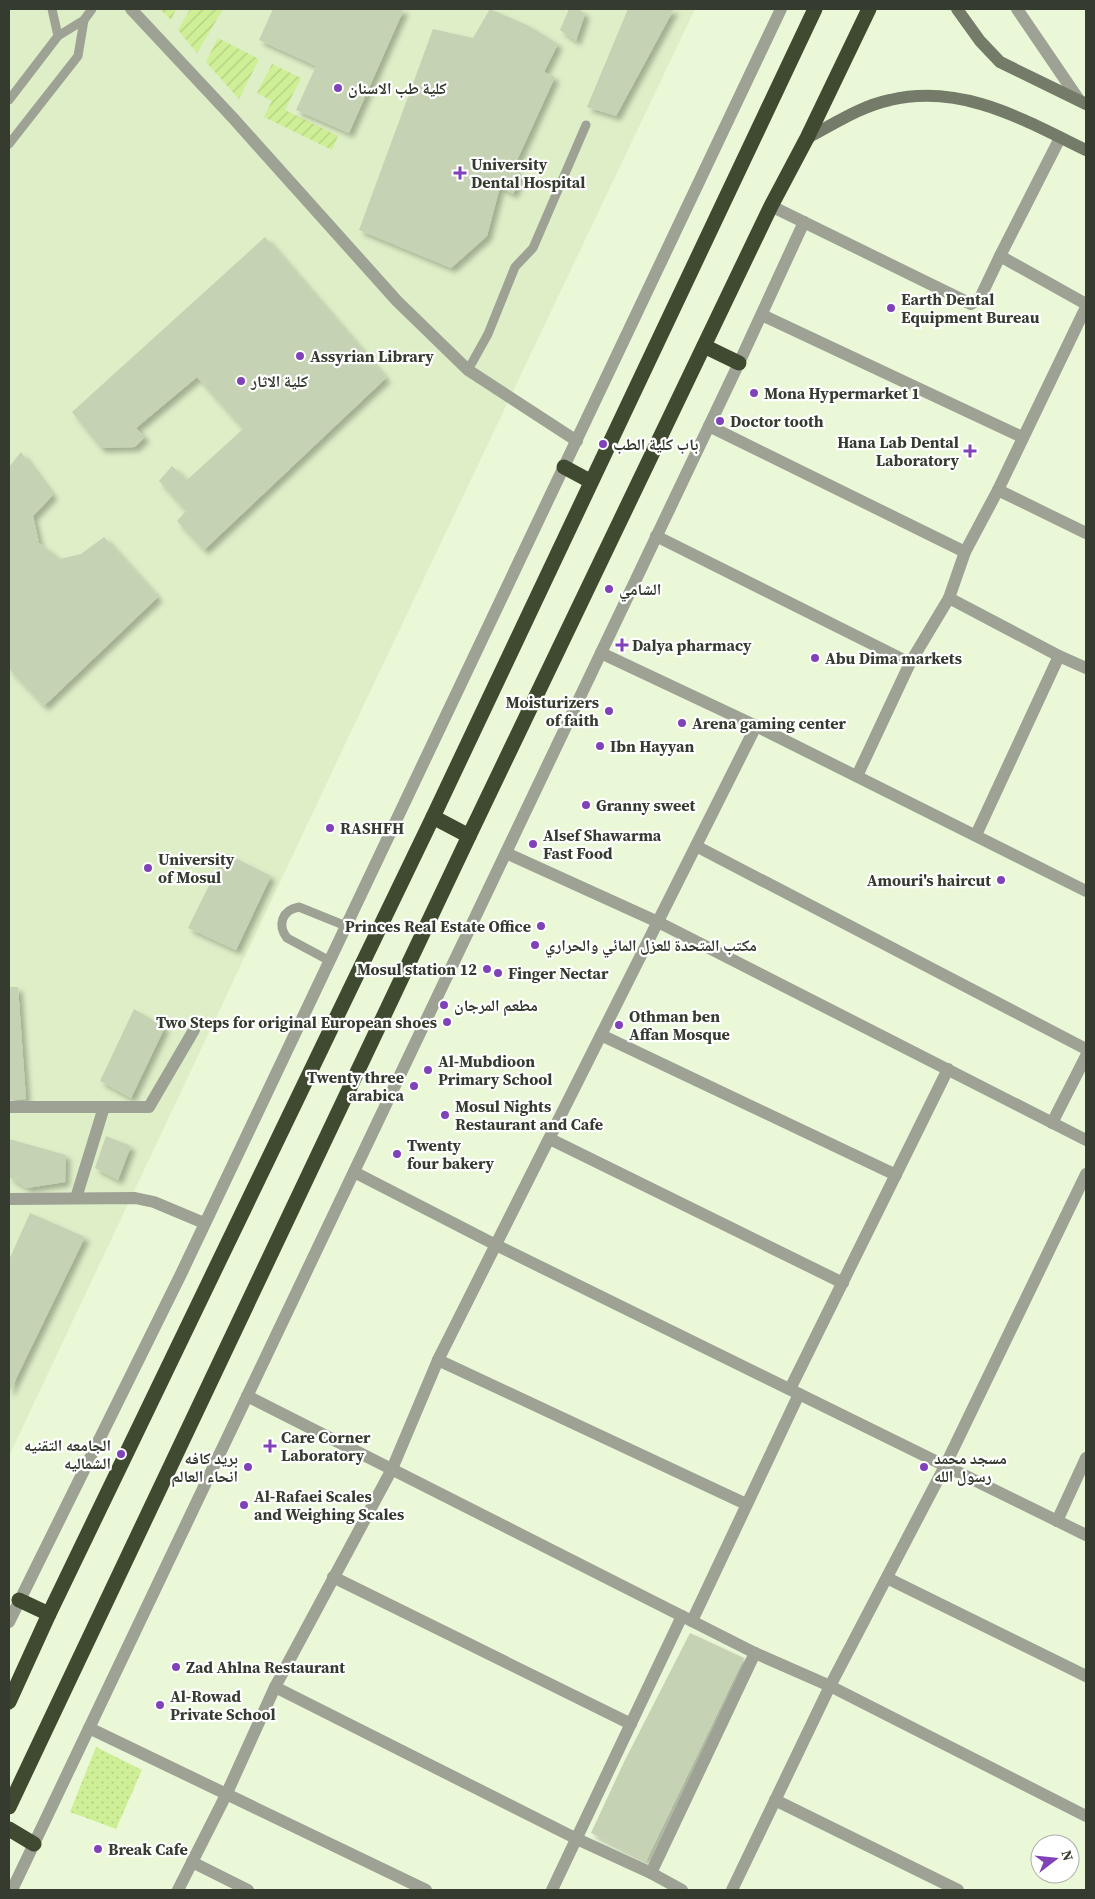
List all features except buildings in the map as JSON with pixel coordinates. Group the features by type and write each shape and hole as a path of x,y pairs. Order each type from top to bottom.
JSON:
{"highway":[{"path":"9,1702 49,1614 433,817 590,481 815,9"},
{"path":"9,1807 704,346 869,9"},
{"path":"704,346 739,363"},
{"path":"564,467 590,481"},
{"path":"433,817 470,836"},
{"path":"19,1600 49,1614"},
{"path":"9,1829 34,1844"}],"main road":[{"path":"957,9 980,41 1000,62 1084,102"},
{"path":"807,138 862,109 889,100 915,95 951,97 990,105 1086,150"}],"street":[{"path":"131,9 234,118 397,301 468,370 577,441"},
{"path":"9,1622 204,1224 781,9"},
{"path":"1017,9 1084,102"},
{"path":"771,206 971,304 980,298 1060,138"},
{"path":"12,1890 739,363 804,222"},
{"path":"857,776 910,663 949,598 965,552 998,490 1086,305 1000,256"},
{"path":"762,314 1022,437"},
{"path":"709,426 965,552"},
{"path":"998,490 1086,533"},
{"path":"656,536 910,663"},
{"path":"949,598 1059,656 1086,668"},
{"path":"601,653 756,726 1086,890"},
{"path":"976,835 1059,656"},
{"path":"178,1890 226,1795 275,1687 392,1468 438,1360 756,726"},
{"path":"696,846 1086,1049"},
{"path":"506,853 658,922 1086,1140"},
{"path":"9,1107 149,1107 194,1030"},
{"path":"601,1035 896,1175"},
{"path":"1052,1123 1086,1056"},
{"path":"552,1890 631,1724 746,1504 843,1283 948,1069"},
{"path":"76,1198 104,1107"},
{"path":"550,1138 843,1283"},
{"path":"354,1172 496,1245 1086,1535"},
{"path":"732,1890 830,1686 945,1466 1086,1174"},
{"path":"9,1190 28,1198"},
{"path":"9,1199 125,1198 144,1200 154,1202 204,1224"},
{"path":"438,1360 746,1504"},
{"path":"247,1396 755,1653 830,1686 1086,1816"},
{"path":"1057,1521 1086,1458"},
{"path":"333,1577 631,1724"},
{"path":"887,1578 1086,1676"},
{"path":"651,1873 755,1653"},
{"path":"275,1687 682,1890"},
{"path":"89,1728 426,1890"},
{"path":"775,1800 958,1890"},
{"path":"192,1862 248,1890"}],"lane":[{"path":"52,9 58,36"},
{"path":"9,100 58,36 84,20 92,9"},
{"path":"9,144 78,56 84,20"},
{"path":"468,370 488,334 515,267 533,248 586,125"},
{"path":"330,960 287,938 281,926 282,918 292,908 299,907 346,926"}],"shaded area":[{"name":"University of Mosul","path":"9,9 695,9 9,1456"}],"green space":[{"path":"160,9 176,9 171,20"},
{"path":"190,9 223,9 197,53 178,30"},
{"path":"218,38 259,59 239,99 206,62"},
{"path":"272,64 301,78 285,110 338,136 332,150 264,117 272,101 257,93"},
{"path":"96,1747 142,1770 116,1829 70,1812"}],"place":[{"name":"كلية طب الاسنان","path":"338,88"},
{"name":"University Dental Hospital","path":"460,173"},
{"name":"Earth Dental Equipment Bureau","path":"891,308"},
{"name":"Assyrian Library","path":"300,356"},
{"name":"كلية الاثار","path":"241,381"},
{"name":"Mona Hypermarket 1","path":"754,393"},
{"name":"Doctor tooth","path":"720,421"},
{"name":"باب كلية الطب","path":"603,444"},
{"name":"Hana Lab Dental Laboratory","path":"970,451"},
{"name":"الشامي","path":"609,589"},
{"name":"Dalya pharmacy","path":"622,645"},
{"name":"Abu Dima markets","path":"815,658"},
{"name":"Moisturizers of faith","path":"609,711"},
{"name":"Arena gaming center","path":"682,723"},
{"name":"Ibn Hayyan","path":"600,746"},
{"name":"Granny sweet","path":"586,805"},
{"name":"RASHFH","path":"330,828"},
{"name":"Alsef Shawarma Fast Food","path":"533,844"},
{"name":"University of Mosul","path":"148,868"},
{"name":"Amouri's haircut","path":"1001,880"},
{"name":"Princes Real Estate Office","path":"541,926"},
{"name":"مكتب المتحدة للعزل المائي والحراري","path":"535,945"},
{"name":"Mosul station 12","path":"487,969"},
{"name":"Finger Nectar","path":"498,973"},
{"name":"مطعم المرجان","path":"444,1005"},
{"name":"Two Steps for original European shoes","path":"447,1022"},
{"name":"Othman ben Affan Mosque","path":"619,1025"},
{"name":"Al-Mubdioon Primary School","path":"428,1070"},
{"name":"Twenty three arabica","path":"414,1086"},
{"name":"Mosul Nights Restaurant and Cafe","path":"445,1115"},
{"name":"Twenty four bakery","path":"397,1154"},
{"name":"Care Corner Laboratory","path":"270,1446"},
{"name":"الجامعه التقنيه الشماليه","path":"121,1454"},
{"name":"بريد كافه انحاء العالم","path":"248,1467"},
{"name":"مسجد محمد رسول الله","path":"924,1467"},
{"name":"Al-Rafaei Scales and Weighing Scales","path":"244,1505"},
{"name":"Zad Ahlna Restaurant","path":"176,1667"},
{"name":"Al-Rowad Private School","path":"160,1705"},
{"name":"Break Cafe","path":"98,1849"}]}
